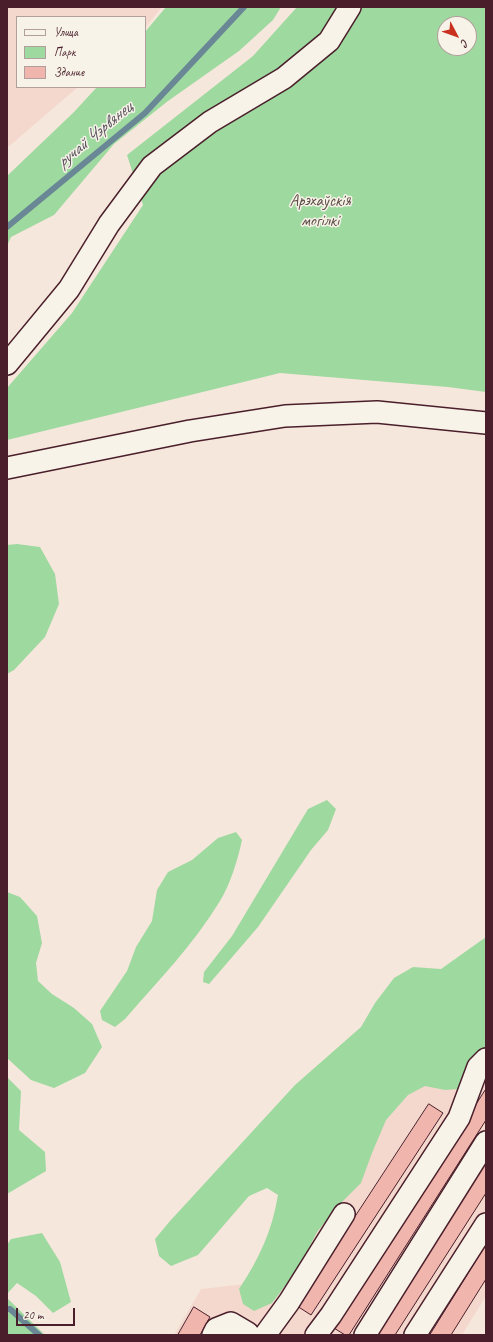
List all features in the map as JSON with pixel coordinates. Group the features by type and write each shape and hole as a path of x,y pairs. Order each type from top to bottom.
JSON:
{"street":[{"path":"7,364 69,289 109,224 152,166 210,122 290,73 329,41 350,7"},
{"path":"7,468 190,431 285,416 376,412 486,423"},
{"path":"316,1335 331,1315 459,1118 478,1067 486,1059"},
{"path":"366,1335 486,1142"},
{"path":"265,1335 289,1302 344,1214"},
{"path":"415,1335 486,1224"},
{"path":"212,1335 216,1329 230,1323 250,1335"}],"shaded area":[{"path":"7,7 162,7 146,27 146,16 16,16 16,88 77,88 7,148"},
{"path":"486,980 486,1296 462,1335 174,1335 201,1289 264,1282"}],"green space":[{"path":"166,7 281,7 273,20 239,51 168,101 114,144 54,215 11,237 7,246 7,176 74,112 96,88 146,88 146,31"},
{"name":"Арэхаўскія могілкі","path":"297,7 486,7 486,392 448,387 280,373 7,440 7,388 72,313 143,205 127,155 253,56"},
{"path":"17,544 40,547 55,574 59,604 45,637 14,670 7,674 7,545"},
{"path":"327,800 336,809 328,830 311,850 258,927 209,984 203,982 204,972 232,936 308,809"},
{"path":"236,832 242,840 236,863 224,895 210,917 175,962 125,1019 115,1027 102,1020 100,1011 127,971 136,947 152,921 157,890 168,872 192,860 218,838"},
{"path":"7,892 20,897 37,916 42,943 36,963 38,981 52,994 74,1008 92,1024 102,1047 85,1073 54,1088 31,1080 7,1058"},
{"path":"486,937 486,1048 458,1089 445,1090 425,1086 408,1095 386,1120 361,1183 338,1206 317,1232 300,1266 272,1303 254,1311 243,1304 239,1289 259,1256 272,1221 278,1195 267,1188 249,1196 198,1255 171,1266 159,1256 155,1239 170,1221 295,1085 361,1027 375,1003 394,978 413,967 441,969"},
{"path":"7,1077 21,1091 19,1130 45,1152 46,1171 7,1194"},
{"path":"42,1233 60,1262 71,1302 53,1313 36,1296 17,1283 7,1294 7,1245 11,1239"},
{"path":"7,1298 45,1335 7,1335"}],"building":[{"path":"486,1089 486,1120 349,1335 345,1335 334,1328"},
{"path":"429,1104 443,1113 311,1315 297,1306"},
{"path":"486,1160 486,1193 395,1335 374,1335"},
{"path":"486,1245 486,1279 451,1335 430,1335"},
{"path":"194,1307 210,1317 200,1335 178,1335"}],"waterway":[{"name":"ручай Чэрвянец","path":"7,227 145,113 244,7"},
{"name":"ручай Чэрвянец","path":"7,1309 10,1309 39,1335"}]}
